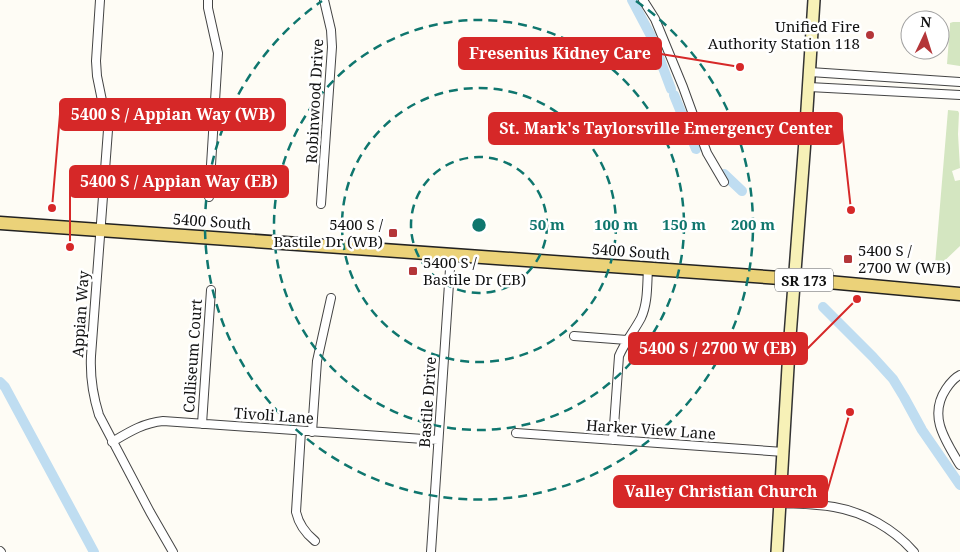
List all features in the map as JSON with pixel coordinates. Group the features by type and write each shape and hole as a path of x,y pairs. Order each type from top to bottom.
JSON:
{"main road":[{"path":"777,552 814,0"},
{"name":"5400 South","path":"0,222 795,279 960,294"}],"street":[{"name":"Appian Way","path":"100,0 96,61 97,76 108,130 91,376 94,399 99,416 112,442 173,552"},
{"path":"208,0 218,53 209,197"},
{"name":"Robinwood Drive","path":"321,204 332,48 331,30 324,0"},
{"path":"643,0 655,19 683,87 707,153 724,182"},
{"path":"810,72 960,82"},
{"path":"809,87 960,95"},
{"name":"Bastile Drive","path":"431,552 451,254"},
{"path":"613,440 619,356 645,306 648,268"},
{"name":"Colliseum Court","path":"202,424 211,290"},
{"path":"312,432 317,361 331,298"},
{"path":"574,336 626,340"},
{"path":"960,375 955,378 942,396 937,417 943,436 960,465"},
{"name":"Tivoli Lane","path":"112,442 141,426 154,422 171,421 438,440"},
{"path":"301,431 296,512 301,526 315,541"},
{"name":"Harker View Lane","path":"516,433 784,452"},
{"path":"780,503 834,507 859,514 882,525 914,552"}],"green space":[{"path":"960,22 960,66 947,64 947,60 950,60 950,23"},
{"path":"948,110 958,111 959,113 960,168 952,171 955,181 960,180 960,246 939,266 935,265"}],"waterway":[{"path":"632,0 651,36"},
{"path":"653,41 671,89"},
{"path":"674,95 696,149"},
{"path":"724,174 742,191"},
{"path":"823,307 893,379 922,430 960,485"},
{"path":"0,382 5,387 94,552"}],"place":[{"name":"Unified Fire Authority Station 118","path":"870,35"},
{"name":"Fresenius Kidney Care","path":"740,67"},
{"name":"5400 S / Appian Way (WB)","path":"52,208"},
{"name":"St. Mark's Taylorsville Emergency Center","path":"851,210"},
{"name":"5400 S / Bastile Dr (WB)","path":"393,233"},
{"name":"5400 S / Appian Way (EB)","path":"70,247"},
{"name":"5400 S / 2700 W (WB)","path":"848,259"},
{"name":"5400 S / Bastile Dr (EB)","path":"413,271"},
{"name":"5400 S / 2700 W (EB)","path":"857,299"},
{"name":"Valley Christian Church","path":"850,412"}]}
